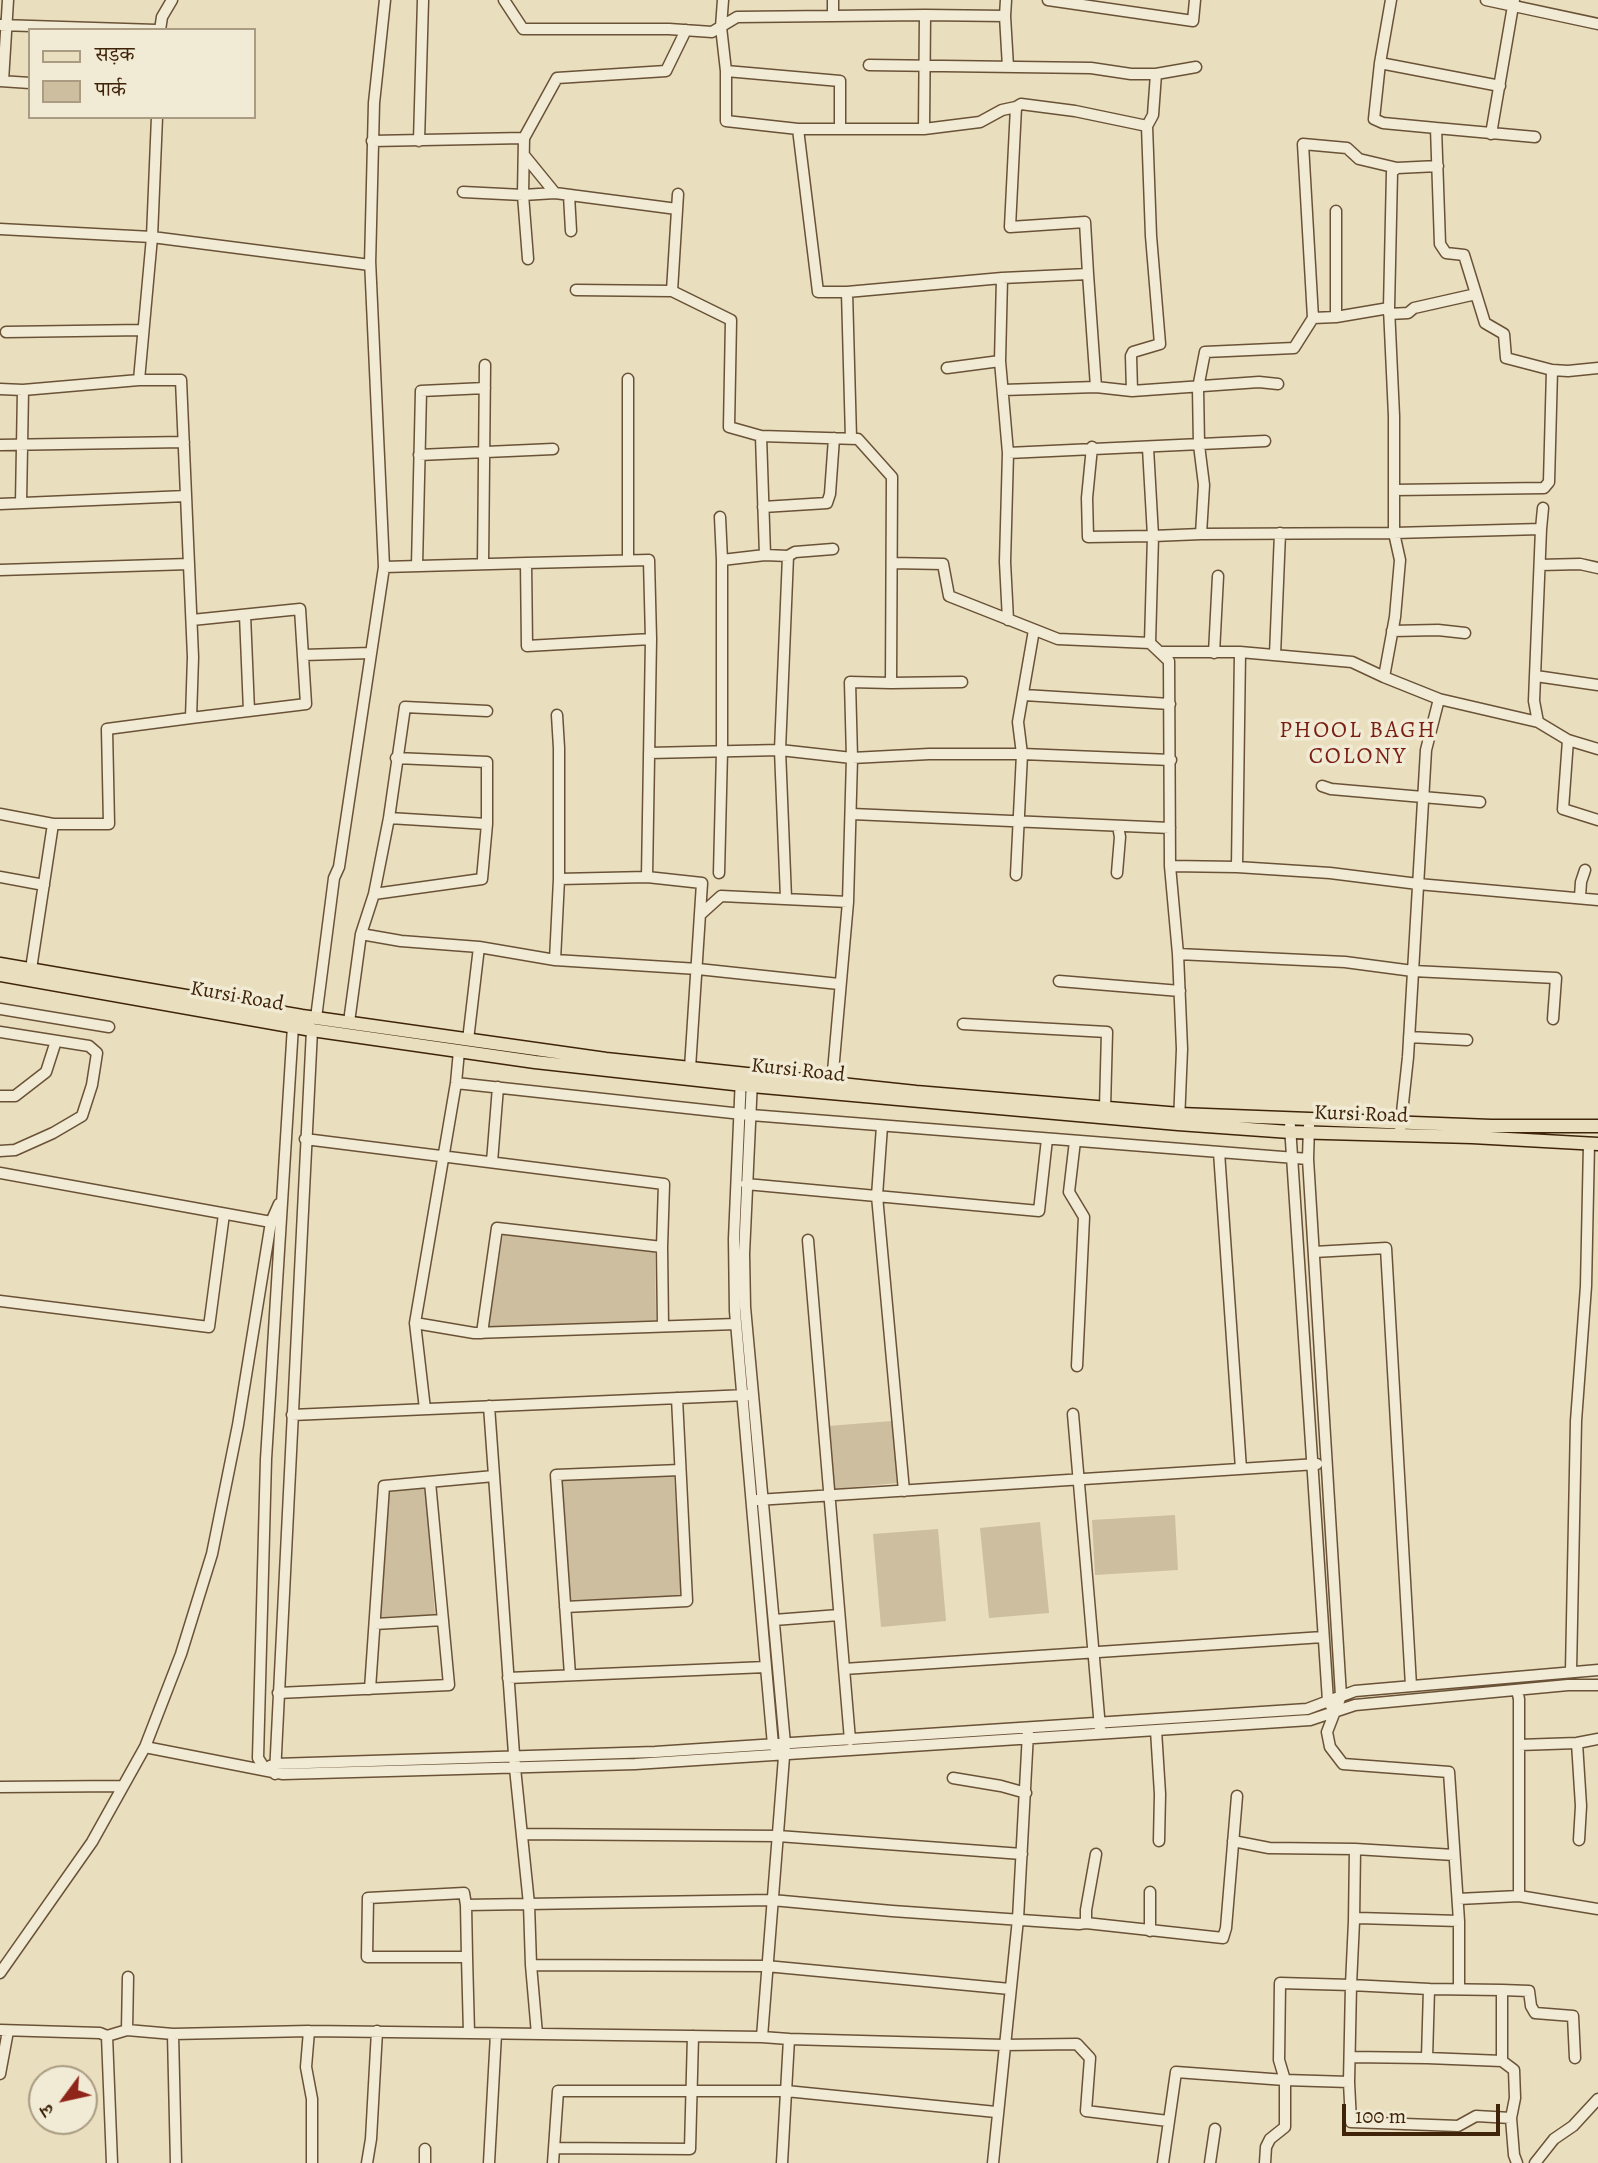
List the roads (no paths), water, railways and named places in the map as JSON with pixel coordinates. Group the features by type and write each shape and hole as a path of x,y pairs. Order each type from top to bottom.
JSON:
{"main road":[{"name":"Kursi Road","path":"0,964 293,1026 349,1022 606,1059 690,1068 746,1079 832,1083 1105,1108 1179,1119 1290,1118 1309,1126"},
{"name":"Kursi Road","path":"0,975 23,971"},
{"name":"Kursi Road","path":"168,998 302,1016 314,1024 535,1062 1179,1119 1290,1132 1309,1126 1400,1129 1594,1144"},
{"name":"Kursi Road","path":"1400,1129 1598,1126"}],"street":[{"path":"8,0 3,25 2,81 28,83"},
{"path":"159,28 172,0"},
{"path":"0,229 152,237 370,265 372,141 384,0"},
{"path":"419,141 423,0"},
{"path":"504,0 523,29 712,32 737,17 1004,16"},
{"path":"723,0 721,27 726,71 726,121 798,129 923,130 980,122 1020,104 1075,111 1147,126"},
{"path":"833,0 833,15"},
{"path":"1006,0 1004,16 1008,66"},
{"path":"1048,0 1193,21 1195,0"},
{"path":"1391,0 1374,119 1383,123 1535,138"},
{"path":"1486,0 1513,3 1598,24"},
{"path":"1491,134 1513,3"},
{"path":"923,130 925,15"},
{"path":"3,25 96,28"},
{"path":"527,259 523,195 524,138 557,78 666,71 686,30"},
{"path":"1380,63 1500,86"},
{"path":"869,65 1091,68 1131,74 1156,74 1196,67"},
{"path":"726,71 840,81 840,128"},
{"path":"1132,391 1133,352 1160,344 1151,236 1147,126 1153,115 1156,74"},
{"path":"1016,107 1010,227 1085,222 1096,387"},
{"path":"139,380 152,237 157,119"},
{"path":"1436,128 1440,244 1446,253 1464,255 1485,323 1504,334 1506,358 1552,370 1598,368"},
{"path":"798,129 817,292 1088,274"},
{"path":"372,141 524,138"},
{"path":"1201,534 1204,485 1199,445 1198,388 1205,352 1294,348 1313,318 1303,144 1347,148 1359,159 1397,169 1437,166"},
{"path":"524,155 555,193"},
{"path":"1384,677 1400,560 1394,533 1394,416 1389,311 1391,172 1397,169"},
{"path":"463,192 523,195 555,193 677,209"},
{"path":"672,291 678,194"},
{"path":"569,195 571,231"},
{"path":"1336,211 1336,317"},
{"path":"272,1769 305,1139 314,1024 334,878 339,867 384,567 370,258"},
{"path":"1002,278 1000,361 1008,453 1005,562 1008,620"},
{"path":"576,290 672,291 731,320 729,427 761,436 858,439 892,477 891,683"},
{"path":"847,292 851,438"},
{"path":"1313,318 1389,311 1408,313 1413,308 1476,294"},
{"path":"6,332 144,330"},
{"path":"947,368 1000,361"},
{"path":"483,564 485,365"},
{"path":"1394,490 1544,488 1549,482 1552,370"},
{"path":"628,379 628,559"},
{"path":"0,390 139,380 181,380 192,620 191,718"},
{"path":"1003,390 1096,387 1132,391 1259,382 1279,384"},
{"path":"417,566 421,391 485,388"},
{"path":"21,503 23,390"},
{"path":"761,436 765,555"},
{"path":"763,507 814,506 827,503 834,438"},
{"path":"1008,453 1265,441"},
{"path":"0,445 184,442"},
{"path":"1092,447 1087,498 1088,537 1541,529"},
{"path":"1148,448 1153,536 1150,643"},
{"path":"419,455 553,449"},
{"path":"0,504 186,496"},
{"path":"1538,722 1534,701 1543,509"},
{"path":"719,873 722,751 720,517"},
{"path":"1275,655 1280,533"},
{"path":"722,560 765,555 788,556 796,552 833,549"},
{"path":"786,898 779,750 788,556"},
{"path":"384,567 649,560 647,877"},
{"path":"526,563 527,646 650,639"},
{"path":"892,563 943,564 949,596 1058,639 1150,643 1169,661 1170,866 1178,954 1182,1049 1179,1119"},
{"path":"0,570 189,564"},
{"path":"1540,565 1580,564 1598,568"},
{"path":"1214,653 1218,576"},
{"path":"0,814 53,824 109,824 107,729 306,704 300,609 192,620"},
{"path":"245,615 250,711"},
{"path":"1392,631 1438,629 1465,633"},
{"path":"1016,875 1022,754 1018,722 1034,630"},
{"path":"1162,652 1240,652 1352,662 1439,699 1538,722 1568,740 1598,749"},
{"path":"1237,867 1240,652"},
{"path":"303,655 371,653"},
{"path":"1535,676 1598,685"},
{"path":"832,1083 848,902 852,814 850,682 962,682"},
{"path":"1024,695 1170,704"},
{"path":"1400,1129 1409,1037 1426,750 1439,699"},
{"path":"349,1022 362,934 374,894 388,818 405,707 487,711"},
{"path":"555,960 559,879 557,715"},
{"path":"1568,740 1563,808 1598,820"},
{"path":"649,753 779,750 852,758 929,754 1022,754 1171,760"},
{"path":"374,894 482,879 487,824 486,762 396,758"},
{"path":"1322,786 1423,799 1480,802"},
{"path":"852,814 1170,828"},
{"path":"388,818 487,824"},
{"path":"23,971 44,885 53,824"},
{"path":"1117,873 1120,837 1118,826"},
{"path":"1170,866 1330,873 1418,884 1598,900"},
{"path":"1580,897 1585,870"},
{"path":"0,877 44,885"},
{"path":"559,879 647,877 702,883 690,1068"},
{"path":"701,914 721,896 848,902"},
{"path":"362,934 401,941 479,947 555,960 698,969 839,984"},
{"path":"468,1040 479,947"},
{"path":"1178,954 1345,962 1413,971 1556,978 1553,1019"},
{"path":"1059,981 1180,992"},
{"path":"0,1151 15,1150 53,1133 76,1120 86,1110 97,1053 89,1045 3,1032 4,1009 109,1027"},
{"path":"272,1769 258,1758 266,1459 293,1026 302,1016"},
{"path":"963,1024 1107,1032 1105,1108"},
{"path":"1409,1037 1467,1040"},
{"path":"0,1096 15,1096 46,1072 56,1041"},
{"path":"425,1409 415,1323 456,1083 459,1051"},
{"path":"746,1079 744,1254 748,1395 766,1667 780,1748"},
{"path":"456,1083 746,1115 1308,1159"},
{"path":"492,1162 498,1087"},
{"path":"746,1115 734,1240 736,1324 748,1395"},
{"path":"1290,1118 1323,1637 1328,1701 1335,1712"},
{"path":"882,1126 877,1196 904,1490"},
{"path":"1309,1126 1308,1159 1341,1696 1327,1732 1330,1746 1343,1764 1449,1772 1458,1899 1459,1989"},
{"path":"305,1139 664,1184 663,1326"},
{"path":"746,1184 1039,1211 1047,1139"},
{"path":"1074,1141 1069,1192 1084,1217 1077,1366"},
{"path":"1572,1671 1576,1420 1592,1231 1594,1144"},
{"path":"1219,1152 1241,1469"},
{"path":"0,1173 271,1222"},
{"path":"0,1973 92,1842 145,1746 181,1654 212,1555 238,1425 271,1222 282,1197"},
{"path":"0,1301 209,1326 224,1213"},
{"path":"482,1333 497,1228 662,1247"},
{"path":"808,1240 850,1740"},
{"path":"1314,1252 1386,1248 1411,1686"},
{"path":"415,1323 482,1333 736,1324"},
{"path":"292,1415 748,1395"},
{"path":"565,1607 687,1601 677,1398"},
{"path":"489,1406 514,1762 529,1904 537,2034"},
{"path":"1073,1414 1100,1729"},
{"path":"757,1500 1327,1464"},
{"path":"570,1675 556,1475 680,1470"},
{"path":"370,1689 384,1486 494,1476"},
{"path":"278,1693 449,1685 430,1482"},
{"path":"757,1500 774,1620 780,1748 778,1836 762,2037"},
{"path":"774,1620 839,1615"},
{"path":"375,1624 443,1620"},
{"path":"844,1670 1323,1637"},
{"path":"508,1678 766,1667"},
{"path":"780,1748 1100,1729 1307,1709 1355,1691 1598,1670"},
{"path":"1100,1729 1156,1730 1310,1720 1355,1705 1598,1685"},
{"path":"1517,1690 1520,1896"},
{"path":"1156,1730 1159,1841"},
{"path":"145,1746 225,1764 272,1769 514,1762 635,1764 850,1740 1028,1734"},
{"path":"993,2163 996,2112 1018,1919 1028,1734"},
{"path":"1519,1745 1598,1740"},
{"path":"1577,1743 1581,1806 1579,1840"},
{"path":"953,1778 1026,1793"},
{"path":"0,1787 122,1786"},
{"path":"467,1905 772,1900 892,1911 1086,1923 1223,1938 1237,1796"},
{"path":"522,1834 778,1836 1022,1854"},
{"path":"1233,1841 1269,1848 1355,1849 1454,1855"},
{"path":"1355,1849 1349,2082 1351,2122 1458,2126 1476,2116 1511,2118"},
{"path":"1086,1923 1096,1854"},
{"path":"1150,1892 1150,1931"},
{"path":"467,1957 367,1957 368,1898 464,1893 467,1905 469,2034"},
{"path":"1458,1899 1520,1896 1598,1909"},
{"path":"1354,1921 1359,1918 1459,1921"},
{"path":"531,1965 766,1966 1010,1989"},
{"path":"127,2030 128,1977"},
{"path":"1265,2163 1266,2147 1270,2139 1285,2126 1285,2080 1279,2060 1280,1983 1529,1991 1535,2013 1573,2016 1575,2058"},
{"path":"1427,2058 1429,1989"},
{"path":"1502,1990 1502,2060"},
{"path":"0,2074 4,2030 100,2033 107,2036 127,2030 173,2034 377,2031 762,2037 1004,2045 1077,2044 1090,2058 1086,2111 1168,2121"},
{"path":"309,2031 306,2067 312,2099 312,2163"},
{"path":"368,2163 377,2031"},
{"path":"173,2034 176,2163"},
{"path":"489,2163 496,2034"},
{"path":"107,2036 112,2163"},
{"path":"554,2148 690,2149 693,2036"},
{"path":"782,2163 789,2039"},
{"path":"1350,2057 1502,2060 1514,2070 1515,2098 1511,2118 1517,2163"},
{"path":"1163,2163 1177,2072 1349,2082"},
{"path":"553,2163 558,2091 786,2092 996,2112"},
{"path":"1535,2163 1554,2139 1573,2126 1598,2099"},
{"path":"1210,2163 1215,2129"},
{"path":"425,2149 425,2163"}],"district":[{"name":"PHOOL BAGH COLONY","path":"1358,744"}]}
